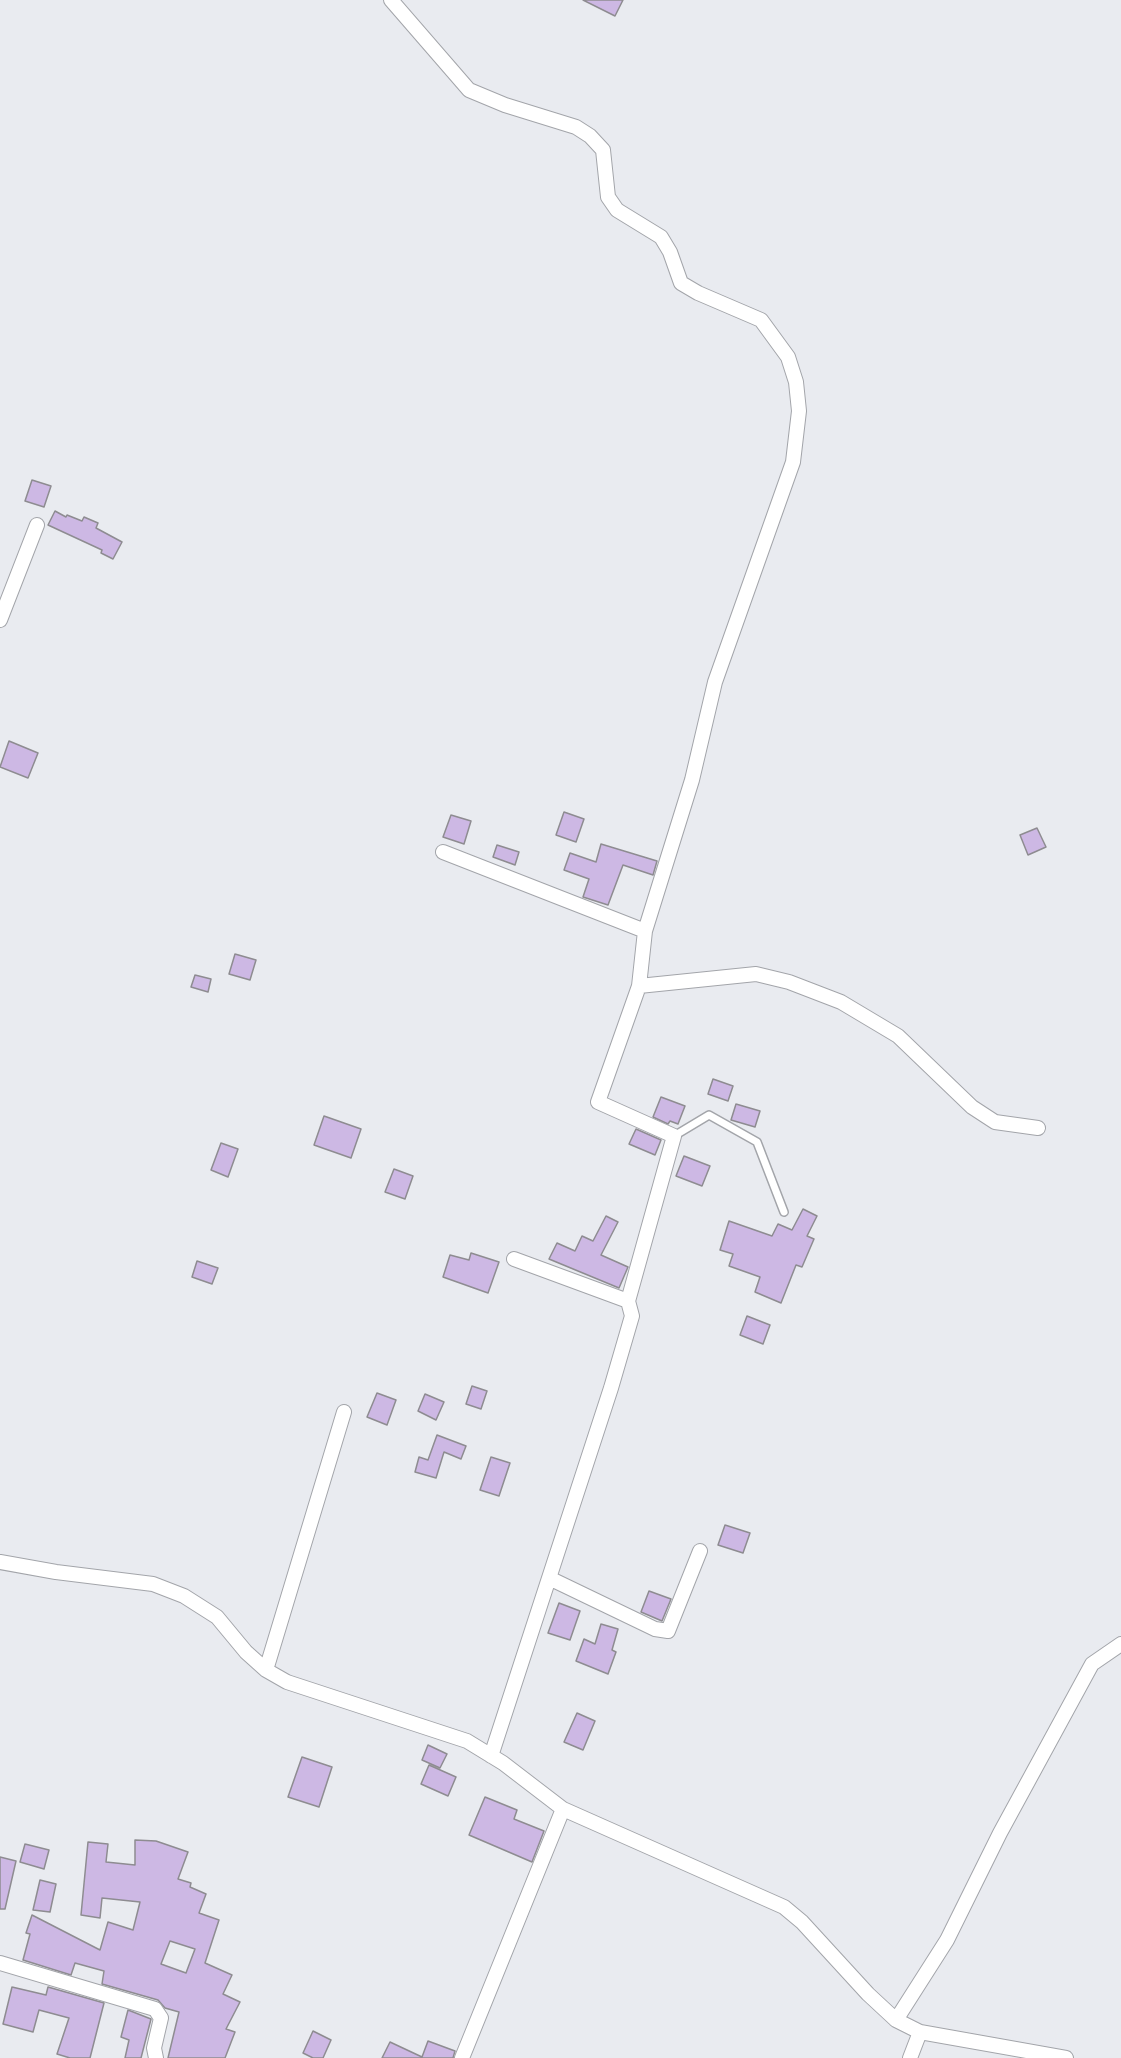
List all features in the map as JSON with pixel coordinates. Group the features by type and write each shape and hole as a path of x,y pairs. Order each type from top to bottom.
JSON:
{"street":[{"path":"391,0 469,90 505,105 576,127 590,136 603,150 608,197 617,210 661,237 670,252 681,283 698,293 761,320 788,357 796,382 799,411 793,462 715,682 692,780 645,931 639,986 598,1102 674,1136 628,1301 632,1316 491,1756"},
{"path":"0,620 37,525"},
{"path":"443,852 645,931"},
{"path":"639,986 756,974 789,982 841,1002 898,1036 972,1107 995,1122 1038,1128"},
{"path":"514,1259 628,1301"},
{"path":"266,1670 344,1412"},
{"path":"549,1578 655,1629 668,1631 700,1551"},
{"path":"0,1562 56,1572 153,1584 170,1589 217,1617 246,1652 266,1670 287,1682 467,1741 563,1809 784,1907 802,1922 868,1994 896,2020 920,2032 1066,2058"},
{"path":"896,2020 947,1940 1000,1833 1092,1664 1121,1644"},
{"path":"462,2058 563,1809"},
{"path":"0,1963 155,2009 161,2018 154,2048 156,2058"},
{"path":"910,2058 920,2032"}],"lane":[{"path":"674,1136 709,1115 757,1142 784,1212"}],"building":[{"path":"583,0 623,0 615,16"},
{"path":"32,480 51,486 44,507 25,501"},
{"path":"55,511 66,517 67,515 82,521 84,517 98,523 96,528 122,542 113,559 101,553 102,550 48,525"},
{"path":"9,741 38,753 28,778 0,767"},
{"path":"564,812 584,819 576,842 556,835"},
{"path":"451,815 471,821 464,844 443,837"},
{"path":"1037,828 1046,847 1028,855 1020,835"},
{"path":"601,844 657,861 653,875 623,865 608,905 583,897 589,879 564,870 570,853 596,862"},
{"path":"497,845 519,852 515,865 493,857"},
{"path":"235,954 256,960 250,980 229,974"},
{"path":"195,975 211,979 208,992 191,987"},
{"path":"713,1079 733,1086 728,1101 708,1094"},
{"path":"661,1097 685,1106 678,1124 670,1121 668,1124 653,1117"},
{"path":"736,1104 760,1111 755,1127 731,1120"},
{"path":"324,1116 361,1129 351,1158 314,1145"},
{"path":"636,1129 661,1140 655,1155 629,1144"},
{"path":"221,1143 238,1149 228,1177 211,1170"},
{"path":"684,1156 710,1166 702,1186 676,1176"},
{"path":"394,1169 413,1176 405,1199 385,1192"},
{"path":"803,1209 817,1216 807,1236 814,1239 802,1267 796,1265 781,1303 755,1292 760,1277 729,1266 733,1254 720,1250 729,1221 772,1236 778,1224 792,1230"},
{"path":"606,1216 618,1222 601,1255 628,1267 619,1288 549,1259 557,1243 575,1251 582,1236 593,1241"},
{"path":"471,1253 499,1262 488,1293 443,1277 450,1255 469,1260"},
{"path":"197,1261 218,1268 212,1284 192,1277"},
{"path":"747,1316 770,1325 763,1344 740,1335"},
{"path":"472,1386 487,1391 481,1409 466,1404"},
{"path":"377,1393 396,1400 387,1425 367,1417"},
{"path":"425,1394 444,1402 436,1420 418,1411"},
{"path":"437,1435 466,1446 461,1459 444,1452 436,1478 415,1472 419,1457 428,1460"},
{"path":"491,1457 510,1463 499,1496 480,1490"},
{"path":"725,1525 750,1533 743,1553 718,1545"},
{"path":"649,1591 671,1599 662,1621 641,1612"},
{"path":"559,1603 580,1611 570,1640 548,1633"},
{"path":"601,1624 618,1629 612,1650 616,1652 608,1674 576,1661 584,1639 595,1644"},
{"path":"577,1713 595,1721 583,1750 564,1742"},
{"path":"428,1745 447,1754 440,1768 422,1760"},
{"path":"302,1757 332,1767 319,1807 288,1797"},
{"path":"429,1765 456,1777 448,1796 421,1784"},
{"path":"485,1797 517,1810 514,1819 544,1831 532,1862 469,1835"},
{"path":"135,1840 156,1841 188,1852 178,1879 191,1883 190,1887 206,1894 199,1913 219,1920 205,1963 232,1975 223,1994 240,2002 226,2029 235,2032 225,2058 168,2058 179,2012 165,2008 158,2000 102,1984 104,1971 75,1963 71,1975 23,1960 30,1934 26,1933 32,1915 100,1950 108,1922 133,1930 140,1902 102,1898 100,1918 81,1915 88,1842 108,1844 106,1862 135,1865","holes":["170,1941 195,1949 186,1973 161,1964"]},
{"path":"25,1844 49,1850 44,1869 20,1862"},
{"path":"0,1857 16,1861 5,1909 0,1909"},
{"path":"40,1880 56,1884 50,1912 33,1910"},
{"path":"12,1987 46,1995 48,1987 104,2003 90,2058 70,2058 57,2054 69,2018 39,2010 33,2032 3,2024"},
{"path":"128,2010 151,2019 141,2058 125,2058 129,2040 121,2037"},
{"path":"313,2031 331,2040 323,2058 313,2058 303,2053"},
{"path":"428,2041 455,2051 453,2058 382,2058 390,2042 422,2057"}]}
